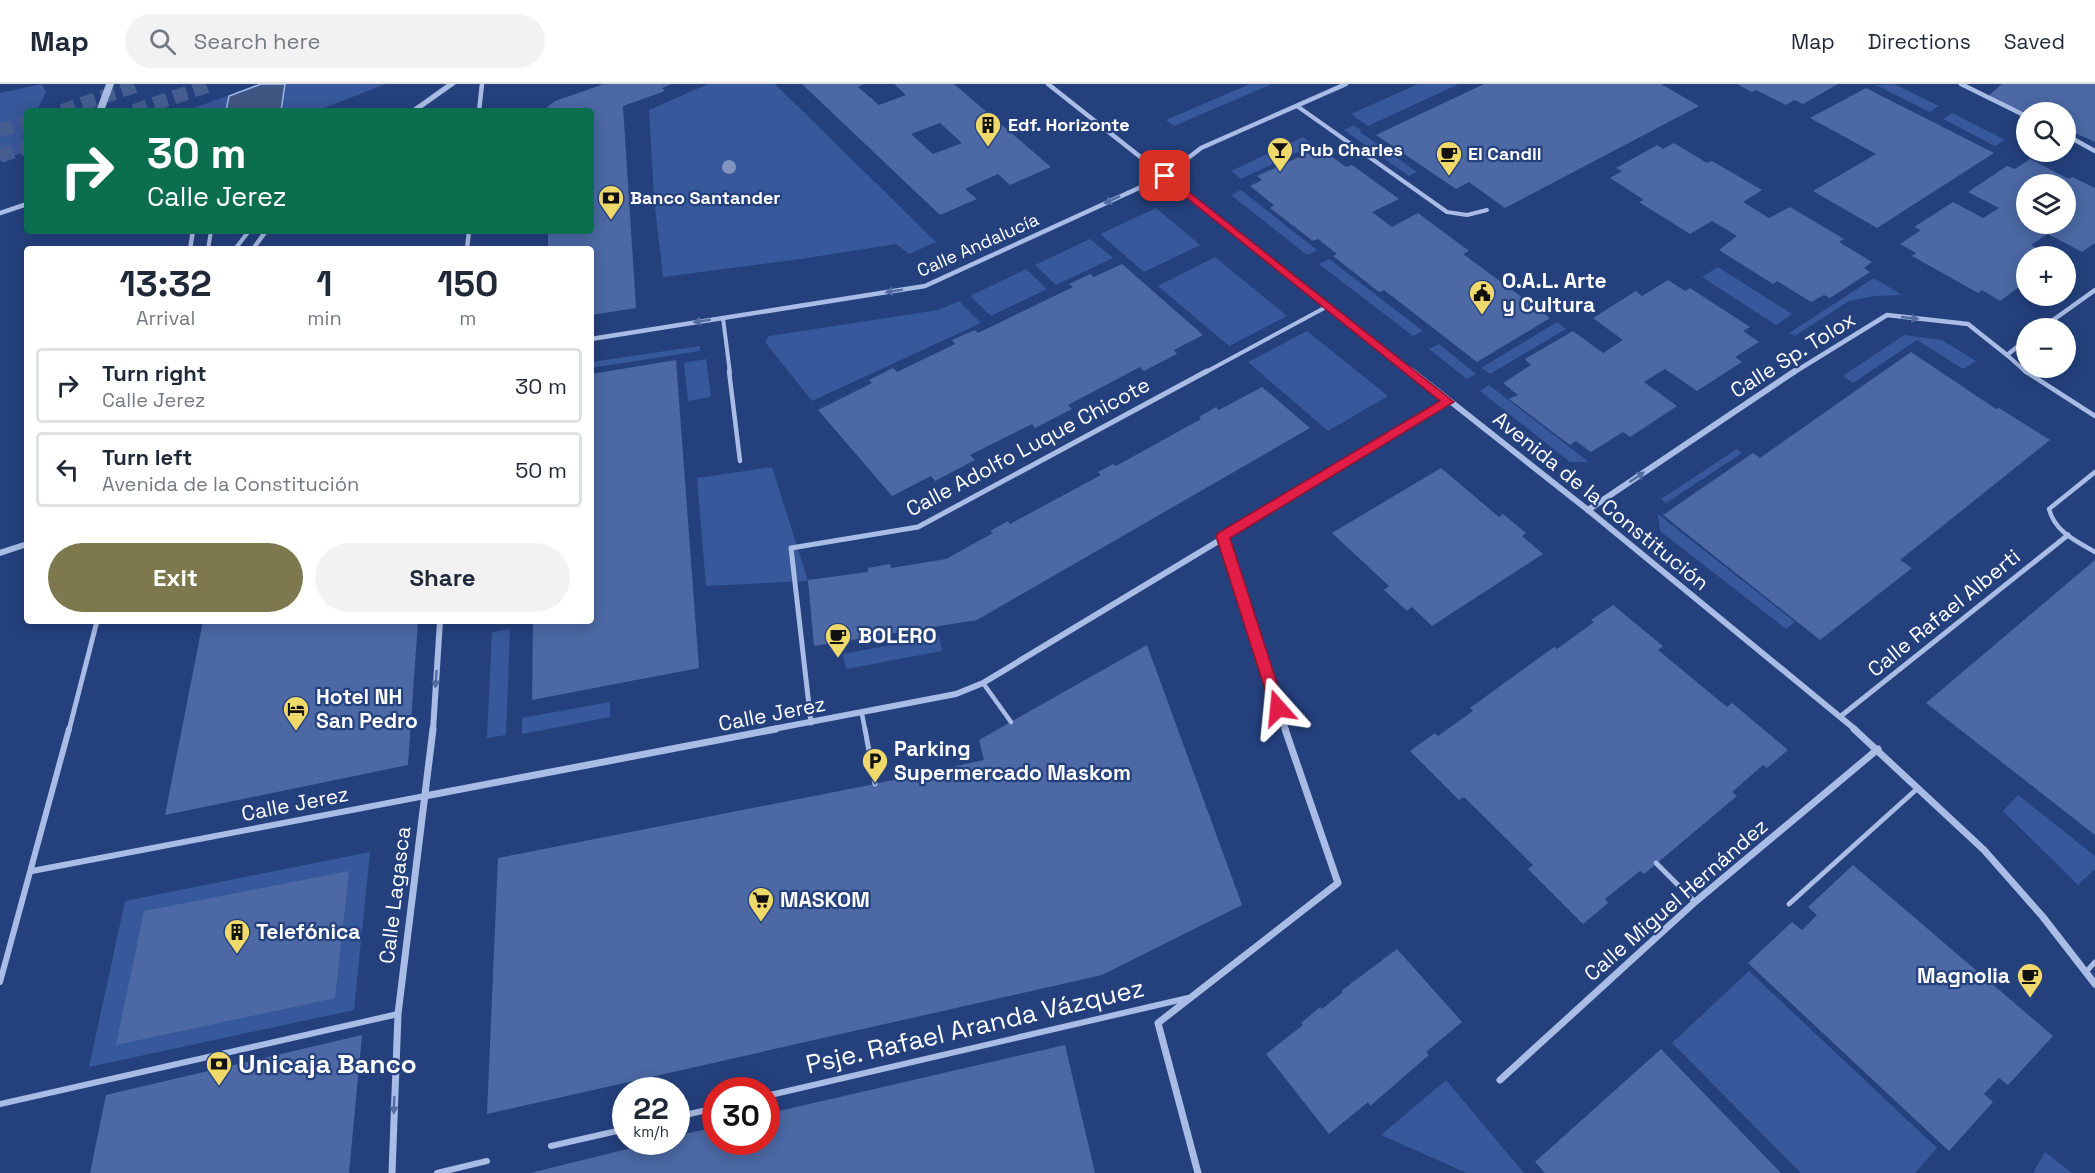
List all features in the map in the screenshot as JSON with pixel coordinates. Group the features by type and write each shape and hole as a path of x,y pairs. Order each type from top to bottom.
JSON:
{"street":[{"path":"101,108 110,84"},
{"path":"416,108 452,84"},
{"path":"479,108 482,84"},
{"name":"Avenida de la Constitución","path":"1048,84 1588,510 1841,716 1984,850 2043,917 2095,984"},
{"name":"Calle Andalucía","path":"594,339 925,286 1165,176 1201,148 1346,84"},
{"path":"1964,84 2016,111"},
{"path":"2076,141 2095,151"},
{"path":"0,213 24,205"},
{"path":"237,246 247,234"},
{"path":"2056,318 2095,290"},
{"name":"Calle Adolfo Luque Chicote","path":"811,723 792,548 918,527 1328,306"},
{"name":"Calle Sp. Tolox","path":"1588,510 1810,361 1887,315 1968,324 2007,355"},
{"path":"2007,355 2016,348"},
{"name":"Calle Jerez","path":"32,872 862,714 956,694 983,682 1222,536 1449,402"},
{"name":"Calle Rafael Alberti","path":"1841,716 2068,535"},
{"path":"1198,1173 1158,1023 1338,883 1222,536"},
{"path":"0,553 24,545"},
{"path":"0,982 32,872 96,624"},
{"name":"Calle Lagasca","path":"392,1173 398,1014 432,746 440,624"},
{"name":"Calle Miguel Hernández","path":"1500,1080 1695,902 1878,749"},
{"name":"Psje. Rafael Aranda Vázquez","path":"780,1093 1193,997"},
{"path":"0,1104 398,1014"},
{"path":"551,1146 612,1132"},
{"path":"437,1173 487,1161"}],"lane":[{"path":"1297,106 1447,212 1468,216 1478,215 1487,210"},
{"path":"723,318 740,461"},
{"path":"2007,355 2026,372 2095,416"},
{"path":"2095,472 2049,509 2055,522 2068,535 2095,552"},
{"path":"983,682 1011,722"},
{"path":"862,714 875,784"},
{"path":"1789,904 1919,787"},
{"path":"1656,863 1695,902"},
{"path":"2086,972 2095,962"}],"shaded area":[{"path":"42,84 46,92 38,108 24,108 24,152 0,161 0,93"},
{"path":"261,84 386,84 324,108 193,108"},
{"path":"261,84 285,84 281,108 227,108 229,96"},
{"path":"708,84 775,84 936,242 909,254 896,244 663,277 654,198 649,110"},
{"path":"1250,84 1272,84 1174,126 1166,120"},
{"path":"1418,84 1459,84 1368,126 1351,114"},
{"path":"1894,84 1939,106 1930,112 1876,85"},
{"path":"1952,113 2005,140 1995,146 1943,119"},
{"path":"1353,125 1417,172 1409,176 1344,130"},
{"path":"1303,137 1313,145 1241,179 1231,171"},
{"path":"1241,190 1317,250 1307,255 1231,195"},
{"path":"1156,208 1200,245 1144,272 1100,234"},
{"path":"1090,239 1113,258 1056,285 1035,265"},
{"path":"1215,257 1287,316 1229,346 1158,286"},
{"path":"1329,259 1423,331 1413,336 1319,264"},
{"path":"1718,267 1792,314 1776,325 1702,277"},
{"path":"1026,269 1047,289 991,316 970,296"},
{"path":"1874,278 1902,295 1875,296 1849,301 1795,336 1789,333"},
{"path":"959,301 981,323 812,401 765,342 769,336 938,310"},
{"path":"1557,322 1566,329 1490,374 1481,368"},
{"path":"1307,331 1388,396 1328,431 1248,362"},
{"path":"1904,335 1942,340 1976,361 1963,369 1917,340 1853,383 1843,376"},
{"path":"1439,344 1476,374 1467,379 1429,349"},
{"path":"700,346 700,351 594,368 594,362"},
{"path":"706,359 711,397 688,401 684,363"},
{"path":"1489,385 1589,462 1570,462 1480,391"},
{"path":"1737,449 1742,453 1666,503 1661,499"},
{"path":"772,467 808,581 706,586 697,478"},
{"path":"1658,514 1795,622 1786,629 1660,531"},
{"path":"510,629 506,735 487,738 492,632"},
{"path":"939,636 942,651 846,669 843,654"},
{"path":"610,702 610,717 522,734 522,718"},
{"path":"2018,795 2095,856 2095,869 2078,885 2003,811"},
{"name":"Telefónica","path":"370,852 354,1010 89,1067 125,901"},
{"path":"1749,971 1937,1148 1915,1173 1801,1173 1672,1043"},
{"path":"1446,1080 1524,1173 1467,1173 1381,1135"},
{"path":"2045,1152 2072,1173 2033,1173"}],"building":[{"path":"604,84 671,84 662,88 665,91 623,106 636,308 594,315 594,246 548,246 548,234 594,234 594,108 547,108 555,101"},
{"name":"Edf. Horizonte","path":"802,84 864,84 858,87 879,105 906,95 894,84 954,84 1051,167 1010,185 998,174 965,189 977,199 940,215","holes":["940,123 962,143 933,154 911,134"]},
{"path":"1484,84 1661,84 1699,106 1505,208 1469,182 1456,189 1376,135"},
{"path":"1737,84 1838,84 1803,104 1794,100 1786,105 1756,90 1752,92"},
{"path":"2002,84 2095,84 2095,142 2076,133 2076,102 2016,102 2016,109 1987,97"},
{"path":"1866,88 1994,153 1877,228 1813,191 1876,154 1810,118"},
{"path":"1674,143 1707,163 1712,161 1762,190 1743,202 1769,218 1790,207 1844,239 1839,242 1872,262 1864,268 1870,272 1830,298 1824,295 1811,302 1777,281 1773,284 1719,250 1737,236 1712,221 1690,234 1639,202 1644,200 1610,178 1622,171 1616,168 1657,145 1663,149"},
{"path":"1324,151 1346,167 1352,165 1399,199 1372,212 1392,227 1418,213 1469,251 1463,254 1550,318 1477,362 1384,290 1379,292 1333,256 1337,254 1318,239 1313,241 1270,208 1274,205 1250,186 1262,180 1257,176 1308,153 1313,157"},
{"path":"2026,162 2036,162 2059,174 2016,174 2016,234 2048,234 2031,245 2033,246 2016,246 2016,289 2000,301 1982,290 1978,293 1912,256 1916,253 1900,244 1921,230 1914,227 1953,202 1983,218 1999,208 1968,192 2007,166 2015,169"},
{"path":"2076,179 2095,188 2095,243 2082,252 2076,249 2076,246 2071,246 2048,234 2076,234"},
{"path":"1122,264 1203,335 1174,350 1177,354 1144,371 1140,367 1068,405 1072,409 1035,428 1032,424 970,455 975,460 935,481 931,476 892,496 818,410 872,383 869,380 893,368 897,372 955,344 952,340 975,330 978,333 1073,287 1069,284 1090,274 1094,277"},
{"path":"1668,280 1685,291 1690,288 1750,327 1743,331 1759,342 1735,357 1742,362 1697,391 1665,369 1644,382 1677,406 1630,437 1623,432 1591,452 1576,441 1570,445 1509,399 1518,395 1503,383 1531,365 1525,359 1573,331 1603,353 1623,340 1593,318 1636,291 1642,296"},
{"path":"1911,352 1996,409 1999,408 2050,440 1900,560 1912,568 1820,640 1663,515 1753,453 1760,458"},
{"path":"676,360 699,668 532,700 533,624 594,624 594,374"},
{"path":"1262,387 1310,428 977,620 814,646 808,580 868,572 868,568 890,564 891,568 946,559 993,533 990,531 1008,521 1010,524 1101,475 1098,472 1113,464 1116,466 1201,419 1199,417 1216,407 1219,410"},
{"path":"1441,468 1499,517 1503,514 1526,533 1522,536 1543,554 1432,626 1412,607 1407,611 1384,590 1389,586 1332,533"},
{"path":"2095,560 2095,835 1926,703"},
{"path":"1613,605 1663,646 1658,650 1727,707 1732,703 1788,750 1767,768 1763,765 1732,792 1737,796 1644,874 1640,871 1605,899 1608,903 1583,924 1528,869 1533,865 1464,797 1459,800 1410,751 1435,733 1438,736 1473,711 1470,708 1554,647 1557,649"},
{"name":"Hotel NH San Pedro","path":"202,624 418,624 408,765 165,815"},
{"name":"MASKOM","path":"1147,645 1242,905 1102,975 651,1077 612,1077 612,1086 487,1114 498,858 875,784 984,760 979,740"},
{"path":"1853,865 2053,1036 2008,1085 1999,1078 1984,1094 1993,1102 1949,1151 1748,963 1792,922 1802,930 1817,915 1808,907"},
{"name":"Telefónica","path":"349,871 335,998 116,1045 144,911"},
{"path":"1397,949 1462,1022 1426,1052 1429,1055 1370,1106 1368,1102 1329,1134 1266,1054 1303,1025 1301,1023 1320,1007 1322,1009 1343,992 1341,991"},
{"path":"362,1035 349,1173 90,1173 106,1095"},
{"path":"1065,1045 1095,1173 530,1173 612,1153 612,1155 690,1155 690,1133 702,1130 702,1155 780,1155 780,1111"},
{"path":"1661,1049 1781,1173 1545,1173 1535,1162"}],"tunnel":[{"path":"71,108 141,84"},
{"path":"143,108 213,84"},
{"path":"0,131 24,123"},
{"path":"0,156 24,148"}],"place":[{"name":"Edf. Horizonte","path":"988,148"},
{"name":"Pub Charles","path":"1280,173"},
{"name":"El Candil","path":"1449,177"},
{"name":"Banco Santander","path":"611,221"},
{"name":"O.A.L. Arte y Cultura","path":"1482,316"},
{"name":"BOLERO","path":"838,659"},
{"name":"Hotel NH San Pedro","path":"296,732"},
{"name":"Parking Supermercado Maskom","path":"875,784"},
{"name":"MASKOM","path":"761,923"},
{"name":"Telefónica","path":"237,955"},
{"name":"Magnolia","path":"2030,999"},
{"name":"Unicaja Banco","path":"219,1087"}],"route":[{"path":"1165,176 1449,402 1222,536 1278,708"}]}
